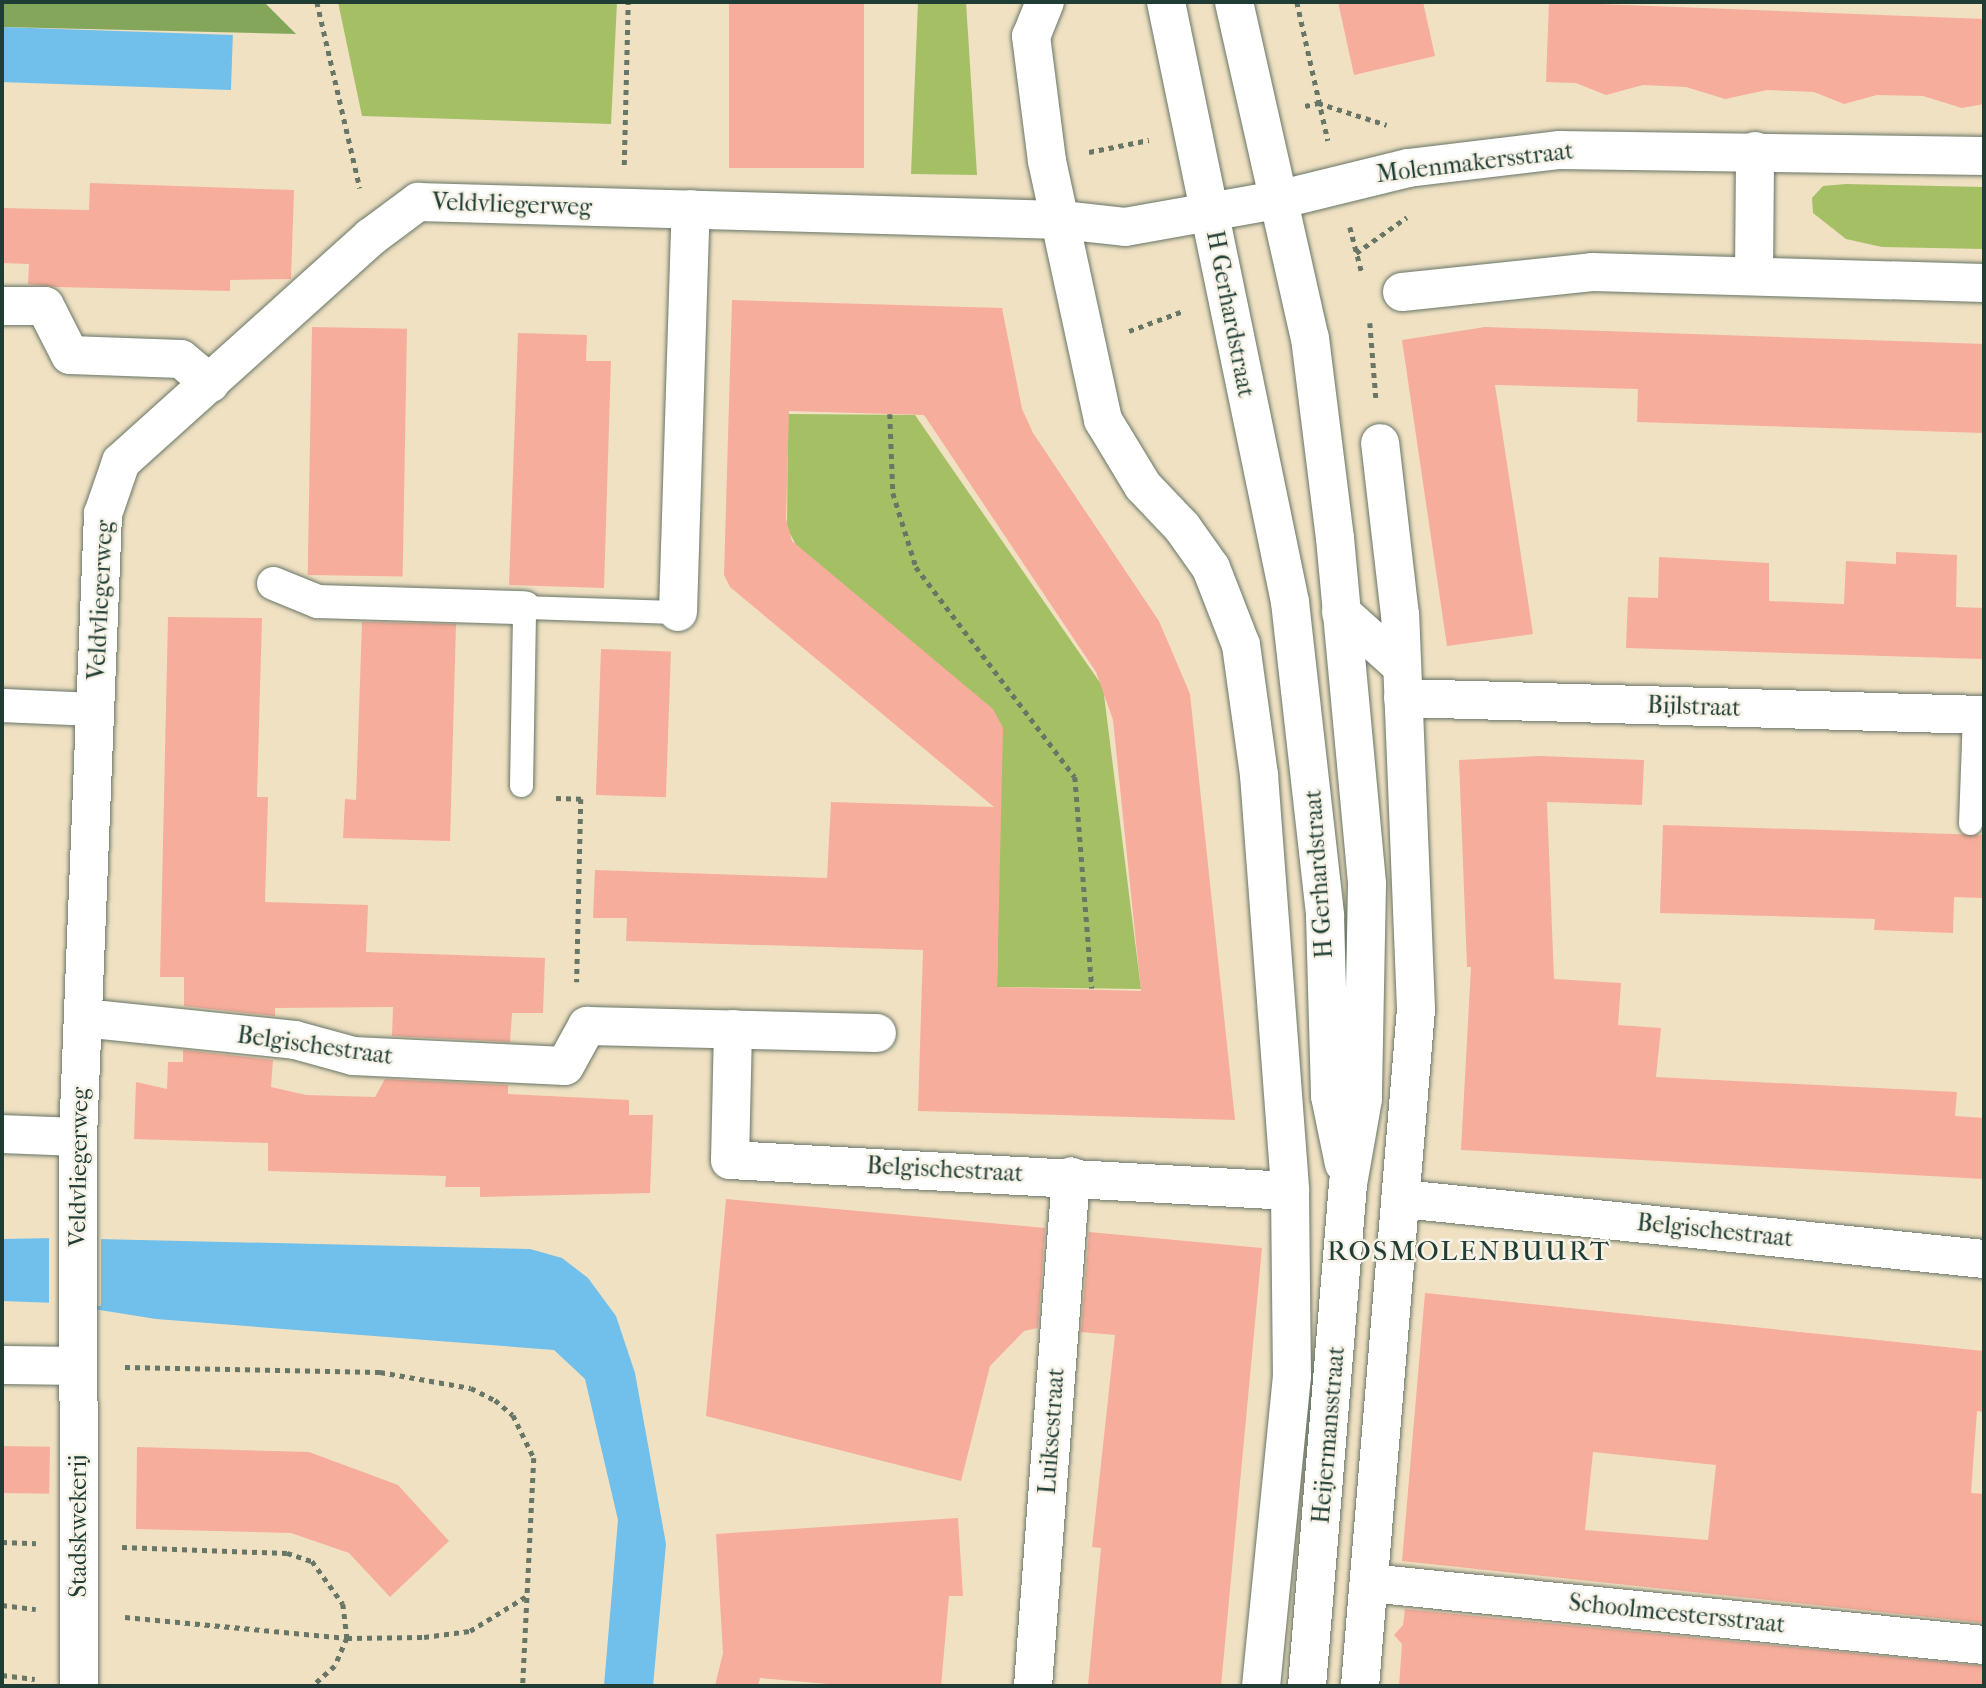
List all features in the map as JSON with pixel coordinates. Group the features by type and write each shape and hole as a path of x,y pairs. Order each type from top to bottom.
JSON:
{"street":[{"path":"1045,2 1031,36 1047,161 1062,220 1083,340 1103,420 1143,486 1182,527 1211,568 1241,645 1259,775 1290,1191"},
{"name":"H Gerhardstraat","path":"1166,2 1290,601 1325,916 1330,1096 1348,1184"},
{"name":"H Gerhardstraat","path":"1234,2 1282,199 1310,338 1341,612 1367,884 1363,1099 1348,1184"},
{"name":"Molenmakersstraat","path":"1210,213 1282,199 1338,183 1408,168 1560,149 1984,156"},
{"path":"1754,275 1755,151"},
{"name":"Veldvliegerweg","path":"78,1366 78,1137 103,514 121,462 371,237 418,202 1062,220 1125,228 1210,213"},
{"path":"678,612 691,209"},
{"path":"1402,292 1592,272 1984,284"},
{"path":"2,306 45,306 70,355 181,359 210,383"},
{"path":"1360,1686 1403,1199 1416,1009 1400,615 1380,443"},
{"path":"273,583 317,601 524,607"},
{"path":"1341,612 1401,682"},
{"name":"Bijlstraat","path":"1401,682 1979,715"},
{"path":"2,705 95,709"},
{"name":"Belgischestraat","path":"83,1017 295,1040 353,1056 565,1066 587,1026"},
{"path":"587,1026 877,1033"},
{"name":"Belgischestraat","path":"733,1029 730,1160 1072,1176 1290,1191"},
{"path":"2,1135 78,1137"},
{"name":"Luiksestraat","path":"1033,1686 1072,1176"},
{"name":"Heijermansstraat","path":"1307,1686 1348,1184"},
{"name":"Heijermansstraat","path":"1261,1686 1292,1376 1290,1191"},
{"name":"Belgischestraat","path":"1403,1199 1984,1259"},
{"path":"2,1366 78,1366"},
{"name":"Stadskwekerij","path":"78,1366 79,1686"},
{"name":"Schoolmeestersstraat","path":"1369,1583 1984,1645"}],"lane":[{"path":"522,785 524,607 678,612"},
{"path":"1970,823 1979,715"}],"path":[{"path":"317,2 371,237"},
{"path":"623,208 628,2"},
{"path":"1297,2 1338,183"},
{"path":"1083,340 1226,302"},
{"path":"890,414 893,493 915,567 1075,777 1092,988"},
{"path":"522,785 529,797 581,799 577,998 587,1026"},
{"path":"78,1366 380,1371 471,1388 495,1400 513,1415 534,1458 530,1594 523,1686"},
{"path":"2,1542 287,1553 312,1561 343,1604 347,1638 335,1665 313,1686"},
{"path":"2,1605 347,1638 424,1637 470,1631 530,1594"}],"green space":[{"path":"2,2 264,2 296,34 2,27"},
{"path":"338,2 617,2 611,124 362,116"},
{"path":"918,2 966,2 977,175 911,174"},
{"path":"1846,184 1984,187 1984,249 1882,247 1846,239 1813,213 1812,198 1823,186"},
{"path":"788,414 915,415 1103,687 1141,989 997,987 1001,724 796,545 787,528"}],"water":[{"path":"2,27 233,35 231,90 2,82"},
{"path":"2,1239 530,1249 562,1258 588,1278 616,1316 635,1373 666,1544 653,1686 604,1686 618,1520 585,1379 554,1350 156,1319 56,1303 2,1301"}],"pier":[{"path":"49,1235 101,1235 101,1306 49,1306"}],"building":[{"path":"729,2 864,2 864,168 729,168"},
{"path":"1338,2 1423,2 1435,56 1354,75"},
{"path":"1549,2 1984,19 1984,104 1962,108 1923,96 1877,95 1844,104 1814,92 1767,90 1725,99 1686,87 1643,85 1606,95 1576,83 1546,82"},
{"path":"90,183 294,190 291,279 230,280 230,291 56,287 28,284 29,264 2,263 2,208 89,210"},
{"path":"732,300 1002,308 1022,409 1033,433 1159,621 1190,694 1235,1120 918,1111 923,950 626,941 627,918 593,918 595,870 827,878 831,802 994,807 730,587 724,575","holes":["789,411 924,415 1096,672 1113,720 1141,991 997,987 1003,728 993,709 792,541 786,519"]},
{"path":"312,327 407,329 403,577 308,575"},
{"path":"1485,327 1984,344 1984,433 1637,422 1638,389 1495,385 1533,634 1447,646 1402,340"},
{"path":"518,333 587,335 586,361 611,361 604,588 509,585"},
{"path":"1896,552 1957,555 1956,607 1984,608 1984,659 1626,648 1628,597 1658,598 1659,557 1769,563 1769,601 1844,604 1846,561 1896,564"},
{"path":"168,617 262,618 257,797 268,797 265,902 368,905 366,952 545,958 543,1013 512,1013 510,1042 392,1036 393,1007 275,1008 275,1016 184,1006 184,977 160,977"},
{"path":"362,622 456,624 450,841 343,838 345,799 356,800"},
{"path":"601,649 671,651 666,797 596,795"},
{"path":"1540,756 1644,760 1642,805 1547,802 1554,979 1621,983 1618,1025 1661,1028 1656,1077 1957,1092 1955,1116 1984,1118 1984,1179 1461,1150 1471,967 1467,967 1459,760"},
{"path":"1663,825 1984,835 1984,898 1954,897 1953,933 1874,930 1875,919 1660,913"},
{"path":"183,1050 273,1060 271,1087 306,1095 375,1097 385,1079 508,1085 508,1094 629,1100 629,1115 653,1115 650,1193 480,1197 480,1187 445,1187 446,1176 268,1171 268,1143 134,1139 136,1082 167,1089 168,1062 183,1062"},
{"path":"726,1199 1045,1228 1038,1328 1024,1331 990,1366 961,1481 706,1416"},
{"path":"1089,1232 1262,1248 1221,1686 1088,1685 1101,1548 1092,1547 1115,1335 1081,1332"},
{"path":"1425,1293 1984,1351 1984,1412 1977,1411 1971,1493 1984,1494 1984,1623 1402,1561","holes":["1593,1452 1716,1465 1708,1540 1585,1530"]},
{"path":"2,1446 50,1447 49,1494 2,1493"},
{"path":"137,1447 309,1452 398,1485 449,1541 390,1597 349,1553 291,1533 136,1529"},
{"path":"958,1518 963,1596 949,1596 941,1686 852,1686 760,1678 758,1686 715,1686 723,1653 716,1534"},
{"path":"1405,1609 1984,1666 1984,1686 1399,1686 1402,1644 1394,1635 1403,1625"}],"district":[{"name":"ROSMOLENBUURT","path":"1469,1251"}]}
